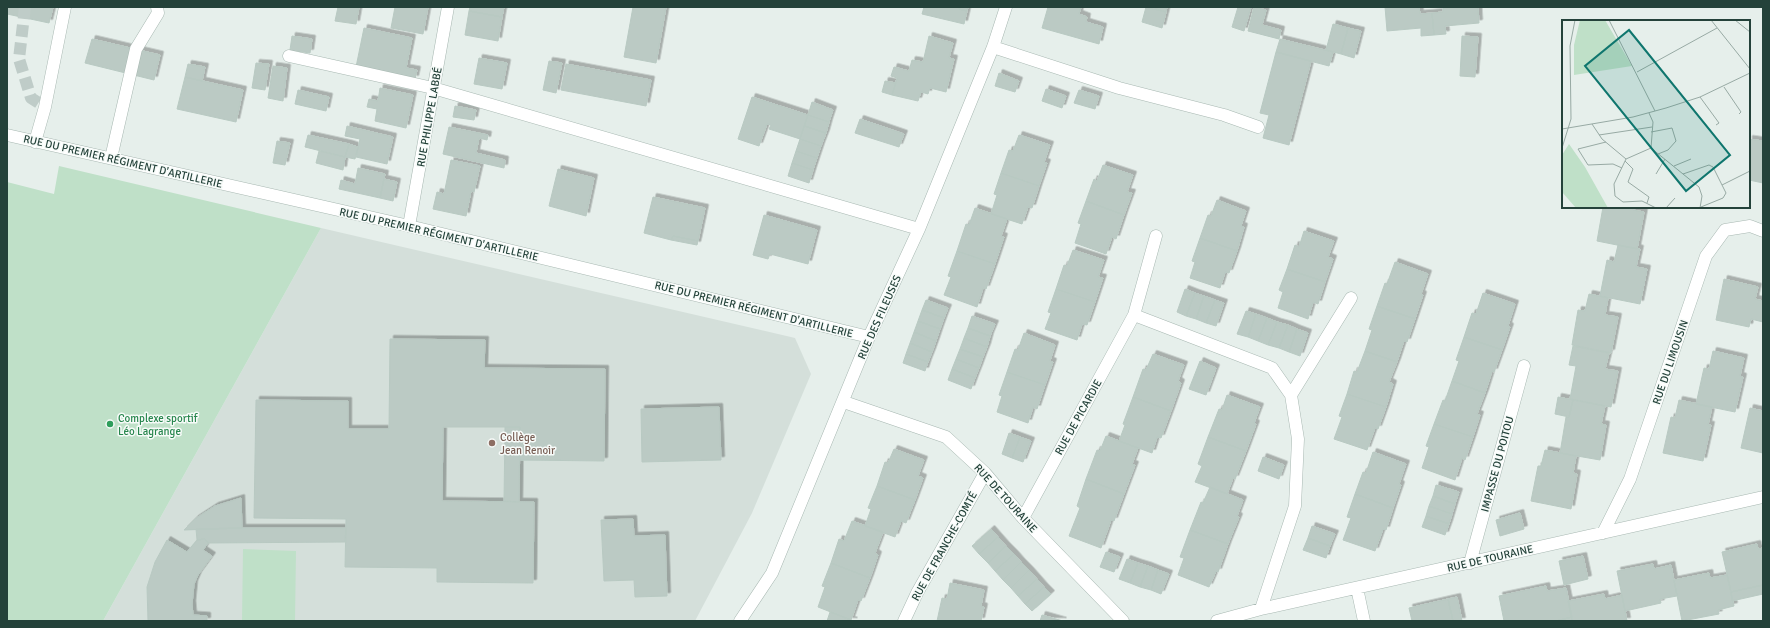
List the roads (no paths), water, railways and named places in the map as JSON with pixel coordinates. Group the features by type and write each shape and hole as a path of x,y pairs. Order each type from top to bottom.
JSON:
{"street":[{"path":"36,142 45,107 65,7"},
{"path":"111,158 136,49 158,13 158,7"},
{"name":"RUE PHILIPPE LABBÉ","path":"409,226 448,7"},
{"name":"RUE DES FILEUSES","path":"740,621 772,573 844,402 869,337 919,229 993,47 1006,7"},
{"path":"993,47 1119,88 1224,115 1258,127"},
{"path":"289,56 434,88 919,229"},
{"name":"RUE DU PREMIER RÉGIMENT D'ARTILLERIE","path":"7,135 409,226 869,337"},
{"name":"RUE DU LIMOUSIN","path":"1603,533 1630,479 1706,256 1725,230 1750,226 1763,231"},
{"name":"RUE DE PICARDIE","path":"1023,518 1134,315 1156,236"},
{"path":"1291,395 1351,298"},
{"path":"1134,315 1272,368 1291,395 1298,439 1295,506 1261,609"},
{"name":"IMPASSE DU POITOU","path":"1470,563 1524,366"},
{"name":"RUE DE TOURAINE","path":"844,402 946,436 985,473 1023,518 1123,621"},
{"name":"RUE DE FRANCHE-COMTÉ","path":"904,621 917,593 985,473"},
{"name":"RUE DE TOURAINE","path":"1217,621 1261,609 1763,497"},
{"path":"1357,588 1364,621"}],"tunnel":[{"path":"25,7 19,59 31,98 45,107"}],"place":[{"name":"Complexe sportif Léo Lagrange","path":"110,424"},
{"name":"Collège Jean Renoir","path":"492,443"}]}
